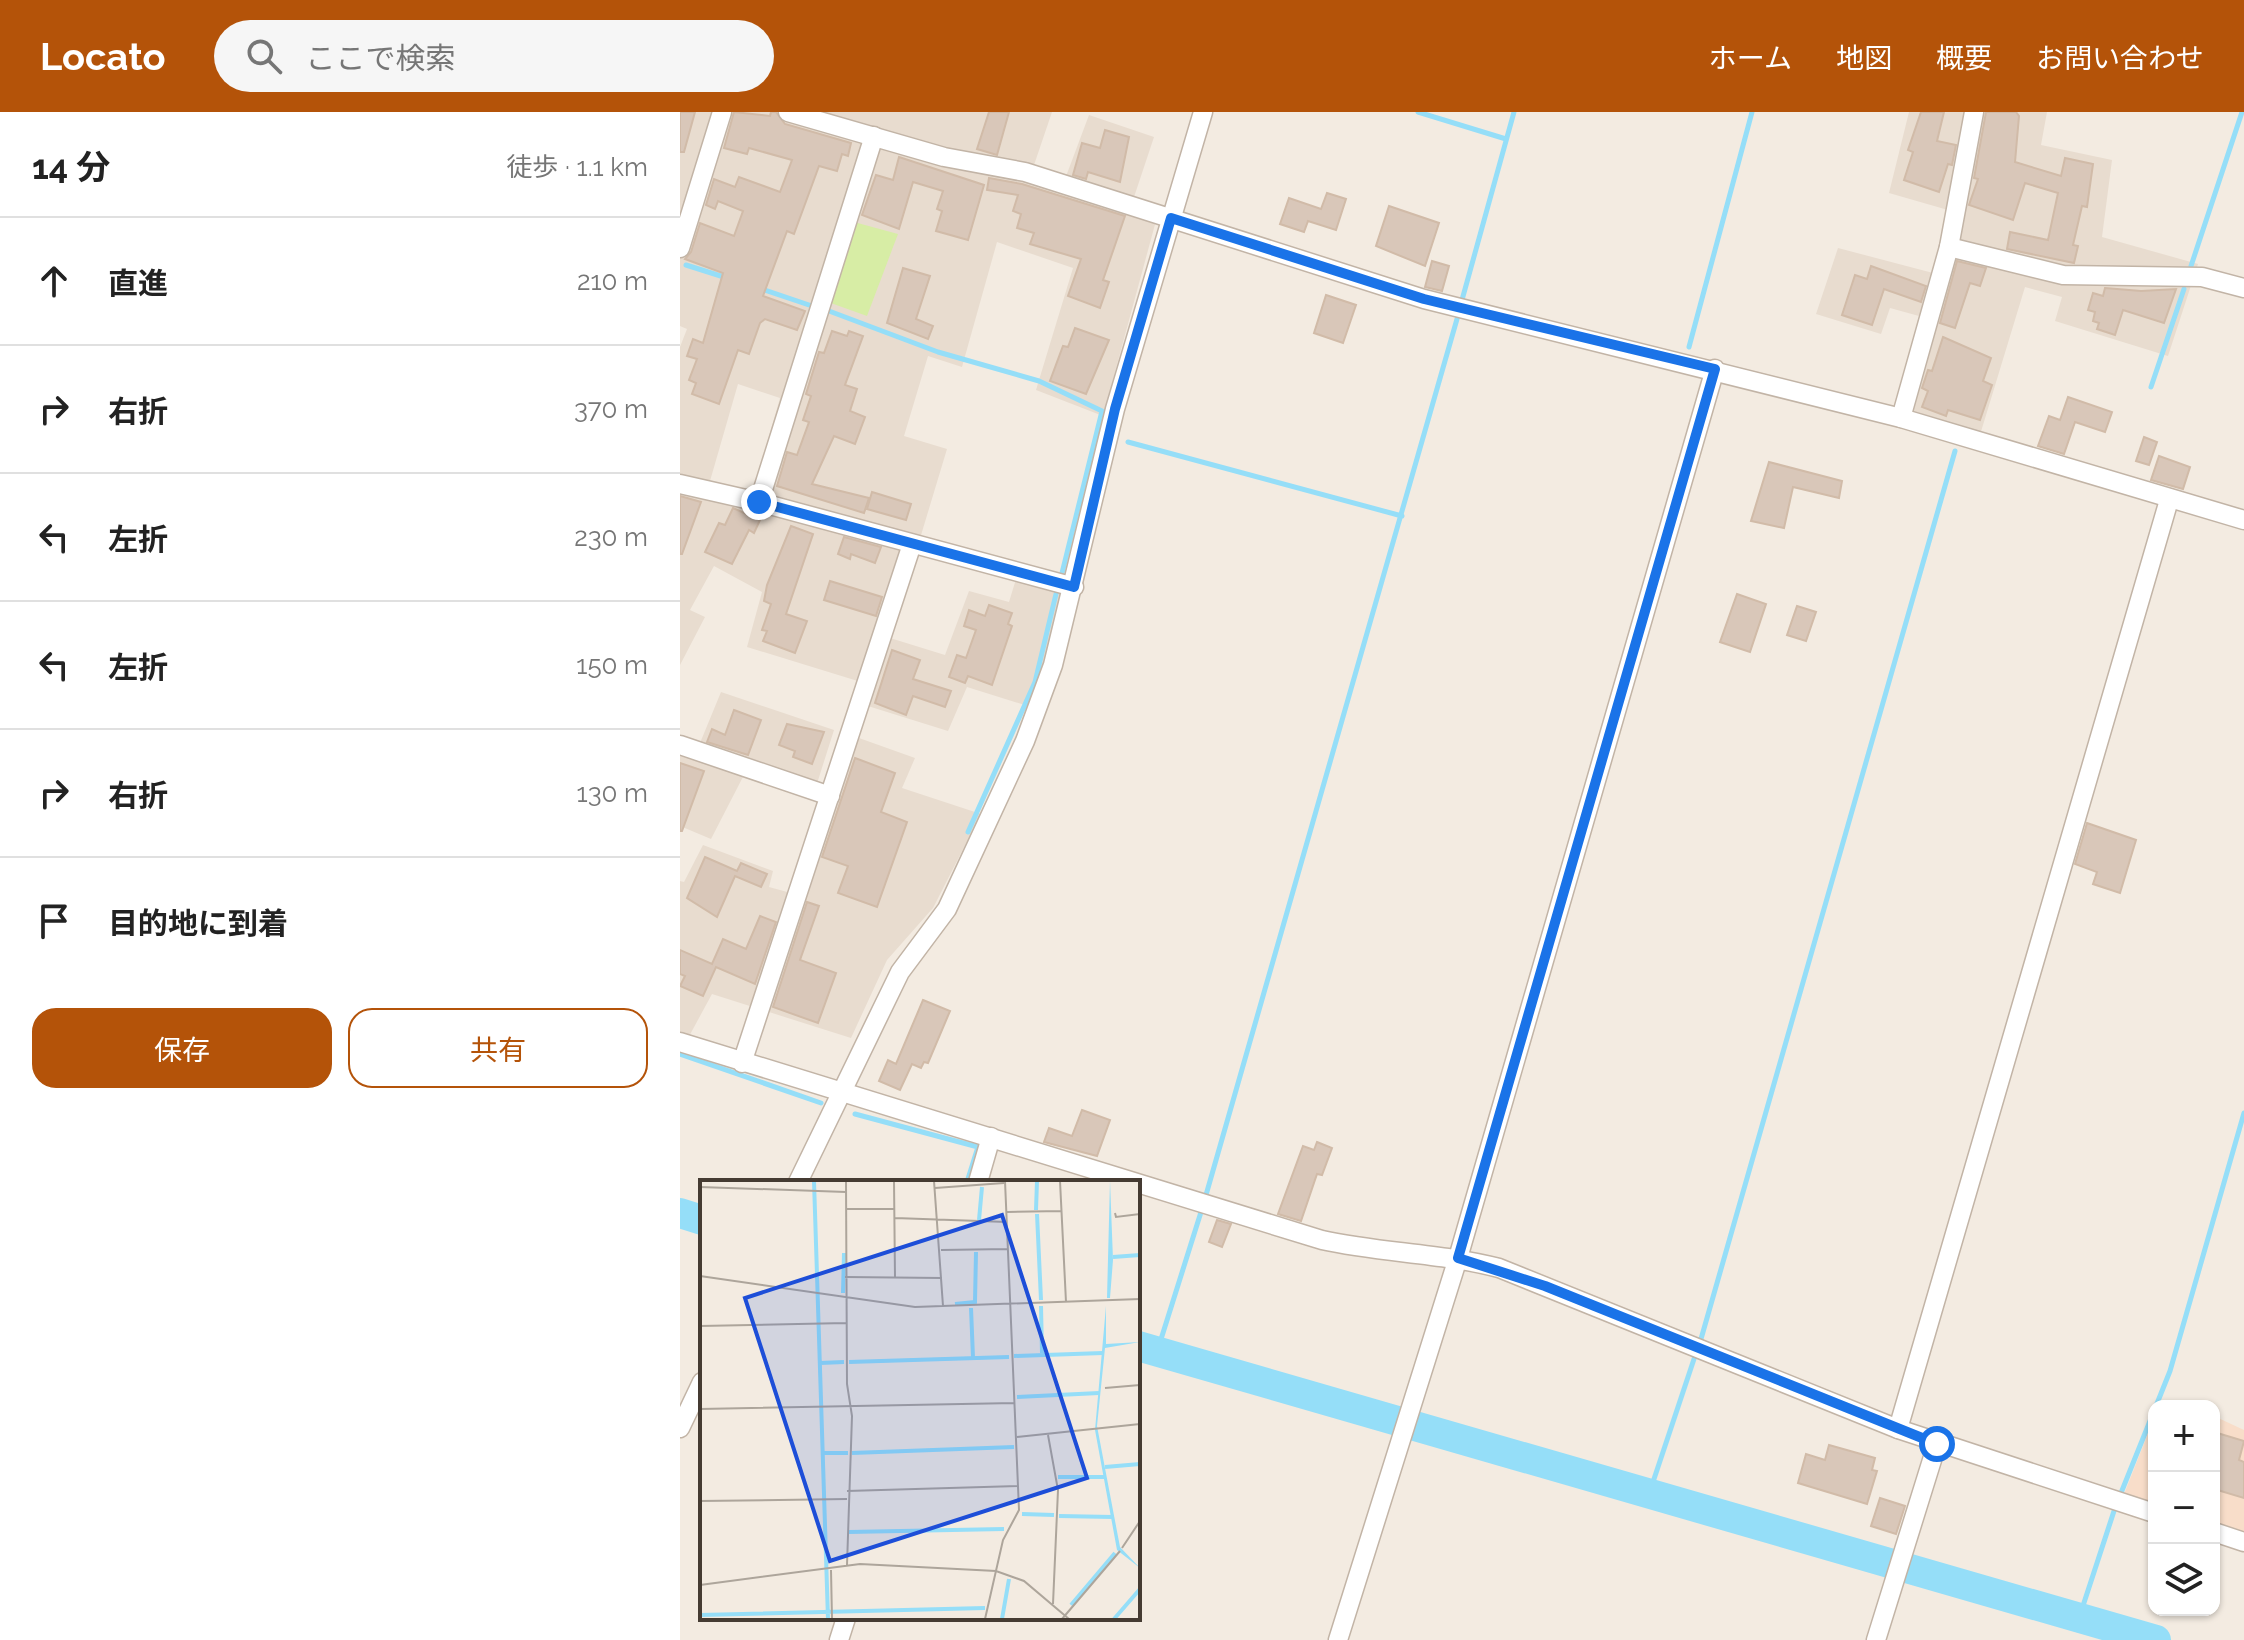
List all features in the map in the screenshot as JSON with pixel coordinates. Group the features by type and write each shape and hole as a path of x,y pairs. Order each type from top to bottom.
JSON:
{"street":[{"path":"680,248 722,112"},
{"path":"788,112 944,157 1025,172 1424,299 1715,369 1901,418 2244,520"},
{"path":"799,1180 900,972 947,909 1025,741 1053,665 1115,409 1203,112"},
{"path":"1901,418 1949,247 1974,112"},
{"path":"759,502 874,136"},
{"path":"1949,247 2063,275 2202,277 2244,288"},
{"path":"1338,1640 1458,1258 1715,369"},
{"path":"680,484 759,502 1074,587"},
{"path":"1898,1429 2169,500"},
{"path":"742,1063 912,544"},
{"path":"680,745 830,796"},
{"path":"680,1042 1129,1180"},
{"path":"979,1180 991,1137"},
{"path":"1140,1183 1322,1240 1353,1247 1458,1258 1545,1286 1937,1444 2148,1511"},
{"path":"680,1428 700,1386"},
{"path":"1876,1640 1937,1444"},
{"path":"2220,1534 2244,1542"},
{"path":"839,1640 845,1620"}],"shaded area":[{"path":"680,112 1052,112 1033,168 1065,179 1089,115 1154,137 1134,197 1160,206 1103,416 1036,390 1073,268 997,242 962,367 928,356 904,436 947,449 890,638 945,655 969,591 1009,602 1020,566 1065,575 1038,686 1028,706 967,687 948,731 855,702 861,682 747,647 762,592 714,566 690,610 705,617 680,665 680,347 687,329 680,326","holes":["738,384 780,398 755,485 745,492 710,481"]},
{"path":"1909,112 2047,112 2041,145 2112,160 2102,237 2198,264 2168,356 2055,321 2062,297 2025,287 1976,448 1890,425 1919,316 1890,308 1881,334 1816,314 1838,248 1933,273 1948,210 1889,193"},
{"path":"721,692 834,730 814,793 746,771 711,839 680,826 680,737 700,743"},
{"path":"845,733 915,758 902,788 981,814 933,908 887,960 851,1038 712,994 680,1053 680,881 684,882 703,845 773,871 769,887 791,893"},
{"path":"2220,1419 2244,1430 2244,1535 2220,1527"},
{"path":"2148,1433 2148,1504 2123,1497"}],"green space":[{"path":"854,222 898,234 867,316 828,302"}],"building":[{"path":"680,112 695,112 684,152 680,152"},
{"path":"734,112 770,116 771,112 776,112 785,124 851,143 848,156 842,154 837,171 819,166 794,234 787,231 763,296 805,311 797,330 765,319 760,323 749,354 738,350 719,404 692,394 696,383 689,380 697,359 687,356 693,339 703,343 723,273 685,259 691,252 700,223 734,236 743,211 718,201 715,209 706,205 714,179 735,187 739,177 780,192 792,160 749,148 747,154 724,148"},
{"path":"989,112 1009,112 997,155 977,149"},
{"path":"1921,112 1944,112 1937,141 1956,145 1952,165 1948,164 1939,192 1904,180 1913,152 1908,150"},
{"path":"1986,112 2016,112 2019,116 2015,162 2061,176 2065,158 2093,164 2087,207 2082,206 2073,245 2078,246 2074,263 2007,249 2010,232 2048,240 2058,193 2025,183 2013,220 1969,205 1978,179 1974,178"},
{"path":"1105,130 1129,137 1120,182 1088,172 1086,179 1073,175 1082,143 1100,148"},
{"path":"899,157 984,185 968,240 936,231 942,211 937,209 943,191 913,182 899,229 862,215 876,175 893,180"},
{"path":"989,178 1022,184 1125,216 1103,280 1109,282 1100,308 1068,296 1081,259 1030,244 1034,233 1017,228 1021,214 1013,211 1018,195 987,190"},
{"path":"1327,193 1346,199 1336,230 1308,221 1304,232 1280,224 1289,198 1321,209"},
{"path":"1389,206 1439,223 1425,266 1376,246"},
{"path":"1432,261 1449,266 1442,291 1425,287"},
{"path":"1957,261 1986,268 1980,286 1970,283 1955,328 1940,323"},
{"path":"1871,266 1926,286 1921,302 1884,289 1872,325 1842,315 1855,275 1867,279"},
{"path":"903,268 930,276 916,319 933,326 928,339 887,323"},
{"path":"2105,288 2141,291 2176,289 2164,323 2123,310 2115,335 2097,329 2099,323 2093,321 2095,312 2088,310 2093,293 2103,296"},
{"path":"1326,295 1356,305 1343,343 1314,333"},
{"path":"1075,328 1109,340 1086,394 1050,381 1063,346 1068,347"},
{"path":"832,331 847,336 849,331 863,336 845,385 857,389 850,411 865,417 855,444 834,436 812,484 869,498 864,513 777,486 787,452 797,455 809,422 803,420 811,396 806,394 819,352 824,353"},
{"path":"1943,337 1991,358 1983,381 1992,385 1980,420 1948,410 1946,416 1922,407 1928,391 1922,388 1928,370 1932,371"},
{"path":"2068,397 2112,412 2105,432 2075,422 2064,454 2038,446 2049,416 2060,420"},
{"path":"2144,437 2157,442 2149,465 2136,461"},
{"path":"2159,456 2190,467 2183,489 2151,480"},
{"path":"1769,462 1842,481 1839,498 1793,487 1784,528 1751,521"},
{"path":"872,492 911,504 906,520 867,509"},
{"path":"680,496 701,502 682,554 680,554"},
{"path":"733,508 760,520 754,533 749,530 732,564 705,552 719,523 725,525"},
{"path":"791,526 813,534 786,614 807,621 795,653 763,641 767,631 762,630 771,604 764,601 767,585"},
{"path":"844,537 881,547 875,563 851,554 850,559 838,554"},
{"path":"830,581 882,597 876,616 824,600"},
{"path":"1737,594 1766,604 1750,652 1720,642"},
{"path":"989,605 1012,613 1008,624 1012,626 992,685 968,676 965,683 949,677 957,655 966,658 976,630 964,626 969,610 985,616"},
{"path":"1797,606 1816,612 1806,641 1787,635"},
{"path":"892,650 920,660 913,679 951,691 945,707 913,696 906,715 875,703"},
{"path":"734,710 761,720 748,755 707,742 712,729 725,735"},
{"path":"787,724 824,732 812,764 793,757 795,751 779,745"},
{"path":"855,758 895,773 881,812 907,822 877,907 838,893 848,866 822,857"},
{"path":"680,763 704,771 682,831 680,831"},
{"path":"2087,823 2136,840 2120,893 2093,884 2097,872 2075,864"},
{"path":"705,857 737,871 741,863 767,874 761,887 735,876 717,917 687,898"},
{"path":"807,902 819,906 800,960 836,973 818,1023 773,1007"},
{"path":"760,916 776,922 755,984 716,967 703,996 680,986 685,976 680,974 680,950 712,964 723,939 746,949"},
{"path":"923,1000 950,1011 928,1063 924,1062 921,1068 912,1064 900,1090 879,1081 888,1060 896,1064"},
{"path":"1082,1110 1110,1120 1097,1156 1044,1142 1049,1128 1072,1136"},
{"path":"1317,1142 1332,1148 1322,1175 1317,1174 1301,1221 1278,1214 1303,1146 1314,1150"},
{"path":"1217,1220 1231,1224 1222,1247 1209,1242"},
{"path":"2220,1434 2244,1441 2239,1460 2244,1462 2244,1498 2220,1491"},
{"path":"1829,1445 1875,1458 1872,1470 1877,1471 1867,1504 1798,1483 1806,1454 1825,1460"},
{"path":"1880,1498 1905,1506 1896,1534 1871,1526"}],"waterway":[{"path":"1418,112 1506,139"},
{"path":"1462,300 1514,112"},
{"path":"1689,347 1752,112"},
{"path":"2191,266 2242,112"},
{"path":"686,265 727,278"},
{"path":"759,288 812,306"},
{"path":"2151,387 2184,289"},
{"path":"829,311 938,352 1039,381 1102,411 1062,573"},
{"path":"1206,1195 1457,319"},
{"path":"1128,442 1402,516"},
{"path":"1701,1339 1955,451"},
{"path":"968,832 1035,682 1056,594"},
{"path":"680,1054 821,1103"},
{"path":"2158,1400 2170,1371 2244,1113"},
{"path":"855,1114 978,1147 968,1180"},
{"path":"1157,1352 1201,1212"},
{"path":"680,1213 700,1219"},
{"path":"1140,1347 2156,1640"},
{"path":"1649,1494 1695,1356"},
{"path":"2121,1493 2148,1426"},
{"path":"2079,1618 2114,1511"}],"route":[{"path":"759,502 1074,587 1115,409 1171,218 1424,299 1715,369 1458,1258 1499,1268 1937,1444"}]}
